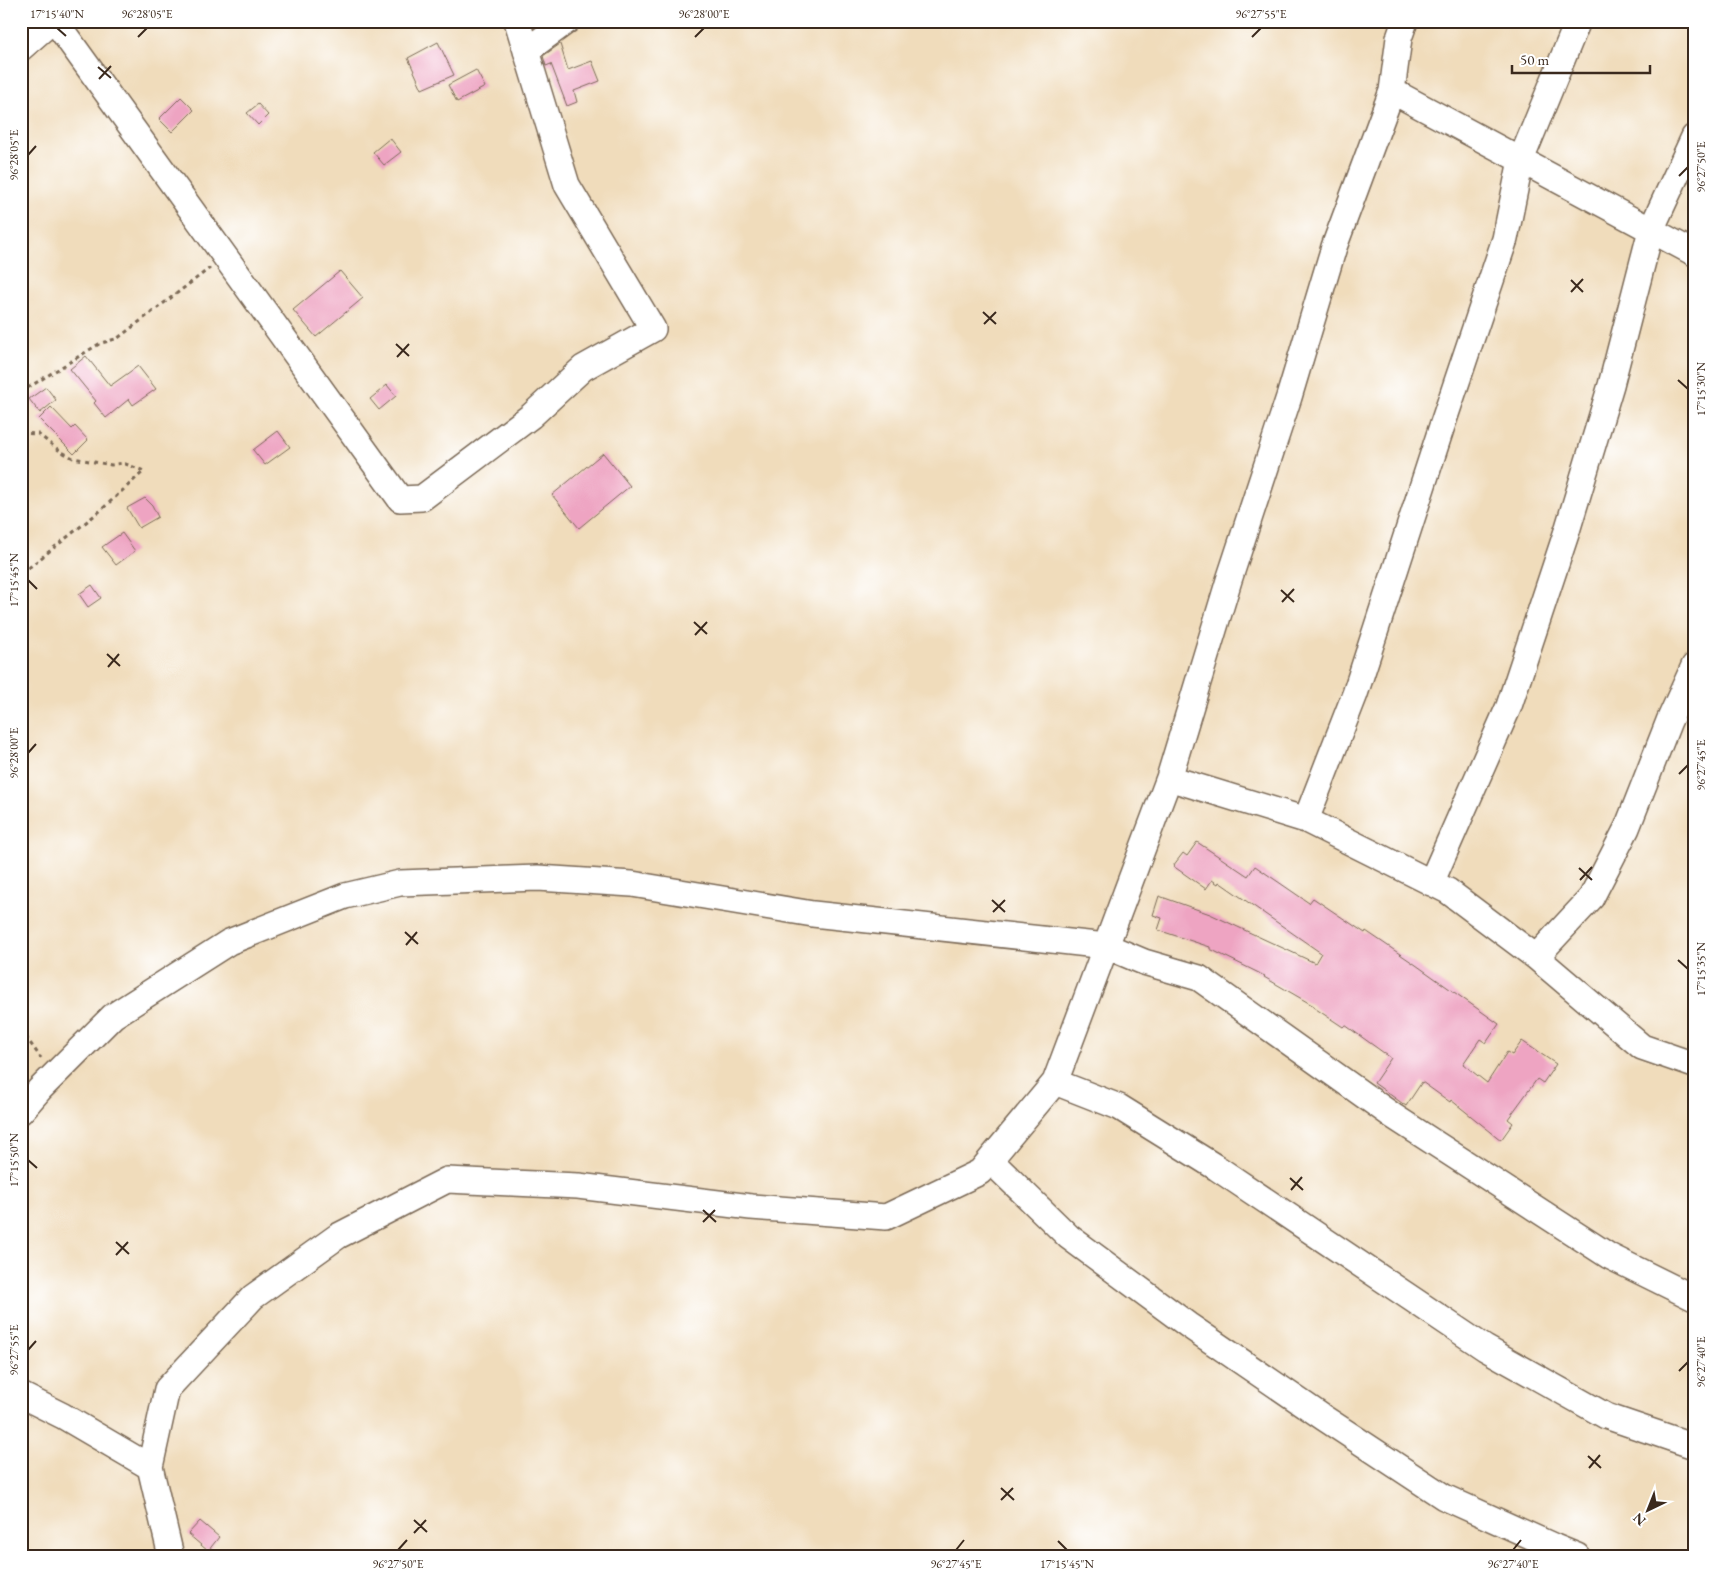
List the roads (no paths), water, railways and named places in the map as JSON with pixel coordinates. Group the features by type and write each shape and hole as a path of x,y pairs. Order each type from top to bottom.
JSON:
{"street":[{"path":"21,48 54,21 400,499 422,498 531,416 583,368 653,329 567,185 517,21"},
{"path":"526,51 567,21"},
{"path":"171,1556 150,1468 167,1390 253,1297 338,1236 447,1180 578,1186 751,1207 886,1217 980,1172 1055,1082 1169,778 1229,580 1290,397 1334,247 1392,91 1398,38 1405,21"},
{"path":"1306,820 1356,694 1441,429 1505,239 1521,160 1578,21"},
{"path":"1392,91 1694,253"},
{"path":"1431,883 1515,687 1567,531 1611,385 1651,230 1694,137"},
{"path":"1536,957 1591,898 1627,828 1669,721 1694,666"},
{"path":"1169,778 1306,820 1448,891 1536,957 1642,1047 1694,1065"},
{"path":"21,1111 113,1016 229,942 345,896 400,883 538,878 632,884 812,914 1106,946 1144,962 1199,978 1394,1116 1609,1256 1694,1298"},
{"path":"1055,1082 1119,1107 1217,1168 1485,1348 1606,1416 1694,1446"},
{"path":"990,1160 1069,1236 1188,1325 1324,1418 1444,1497 1555,1548 1577,1556"},
{"path":"21,1395 63,1416 150,1468"}]}
